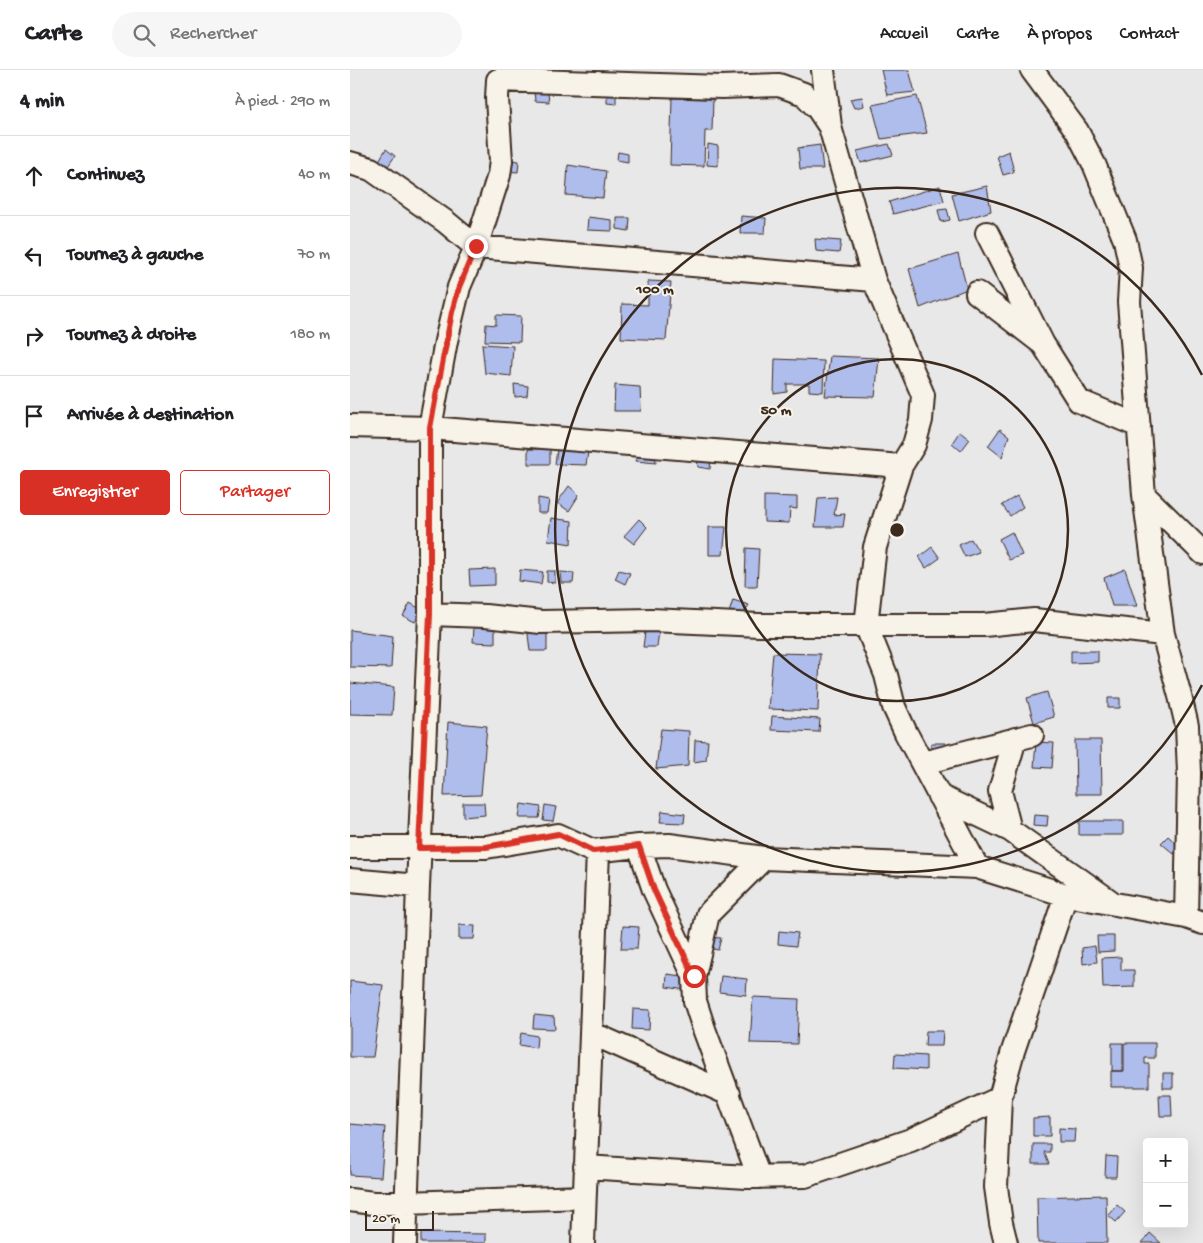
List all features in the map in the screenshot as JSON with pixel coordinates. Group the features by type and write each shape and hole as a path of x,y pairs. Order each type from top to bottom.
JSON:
{"street":[{"path":"823,70 830,127 874,280 923,395 921,420 914,445 900,466 875,548 866,625 886,675 894,706 977,867"},
{"path":"350,847 486,847 558,834 593,851 669,845 764,858 977,867 1066,896 1195,920 1187,726 1163,634 1144,495 1129,302 1130,268 1125,240 1094,164 1077,131 1032,70"},
{"path":"405,1243 419,848 430,614 430,428 452,312 459,287 476,246 502,161 495,73 722,79 779,85 804,94 830,127"},
{"path":"350,163 370,169 432,211 476,246 874,280"},
{"path":"987,233 1043,344 1079,401 1139,426"},
{"path":"977,293 1043,344"},
{"path":"350,426 430,428 900,466"},
{"path":"1144,495 1203,553"},
{"path":"430,614 485,616 541,622 651,620 759,625 984,624 1034,620 1163,634"},
{"path":"922,763 1023,737 1000,791 1010,830"},
{"path":"939,796 1010,830 1115,904"},
{"path":"654,890 669,845"},
{"path":"639,846 654,890 694,976"},
{"path":"583,1243 598,851"},
{"path":"759,1176 695,1001 694,976 708,914 764,858"},
{"path":"350,880 418,886"},
{"path":"1006,1243 996,1187 1000,1098 1013,1051 1066,896"},
{"path":"591,1033 729,1094"},
{"path":"585,1168 759,1176 804,1176 911,1140 1000,1098"},
{"path":"350,1200 373,1203 405,1203 584,1197"}],"building":[{"path":"881,70 909,70 915,92 887,95"},
{"path":"534,91 548,93 549,102 535,101"},
{"path":"607,93 616,93 616,104 607,103"},
{"path":"917,96 927,133 881,139 872,105"},
{"path":"862,97 864,106 854,108 850,99"},
{"path":"672,98 713,99 712,131 705,131 704,166 670,165"},
{"path":"708,144 718,146 718,166 707,165"},
{"path":"889,144 893,155 861,163 857,151"},
{"path":"820,145 823,169 800,169 798,148"},
{"path":"386,149 395,156 386,169 378,162"},
{"path":"1009,151 1014,172 1003,175 997,156"},
{"path":"618,152 628,154 628,162 617,160"},
{"path":"506,159 519,161 518,172 504,171"},
{"path":"568,165 606,171 603,198 566,195"},
{"path":"940,186 944,201 893,214 889,202"},
{"path":"987,186 991,211 959,221 952,194"},
{"path":"947,209 950,220 941,222 938,210"},
{"path":"741,216 766,218 765,233 740,233"},
{"path":"588,217 612,220 612,231 587,230"},
{"path":"617,218 630,218 629,231 617,229"},
{"path":"815,239 841,241 839,253 816,251"},
{"path":"958,254 967,289 920,308 909,269"},
{"path":"648,281 671,282 666,340 621,338 622,304 648,305"},
{"path":"496,315 521,316 520,342 485,341 486,324 496,325"},
{"path":"482,344 513,346 511,376 485,373"},
{"path":"830,356 879,358 875,397 825,396"},
{"path":"775,359 824,361 823,392 809,391 809,384 787,384 787,392 774,394"},
{"path":"514,384 528,386 527,396 515,397"},
{"path":"615,385 640,387 641,411 614,411"},
{"path":"1000,429 1009,436 1002,457 988,446"},
{"path":"960,431 970,439 961,451 952,443"},
{"path":"528,449 550,449 550,464 528,464"},
{"path":"557,450 588,452 586,465 555,464"},
{"path":"636,454 655,454 656,463 636,461"},
{"path":"697,458 711,458 710,469 698,467"},
{"path":"569,486 579,495 569,511 557,503"},
{"path":"764,496 797,497 797,509 790,508 789,523 764,522"},
{"path":"1017,496 1023,507 1010,516 1002,505"},
{"path":"837,497 834,515 845,514 843,527 815,527 818,498"},
{"path":"538,498 549,500 547,513 538,513"},
{"path":"551,518 572,521 571,544 548,540"},
{"path":"639,519 647,527 634,544 624,536"},
{"path":"709,527 726,527 723,555 709,555"},
{"path":"1012,532 1022,555 1009,560 999,539"},
{"path":"971,539 979,552 965,557 959,545"},
{"path":"932,547 940,558 926,568 919,557"},
{"path":"746,548 759,549 757,586 745,586"},
{"path":"495,569 495,585 470,586 469,570"},
{"path":"1125,569 1137,606 1112,606 1104,578"},
{"path":"520,570 543,572 541,584 519,581"},
{"path":"619,570 630,573 625,584 615,579"},
{"path":"547,571 555,571 555,583 547,582"},
{"path":"560,572 574,573 573,583 561,583"},
{"path":"733,600 749,605 742,616 729,613"},
{"path":"410,603 422,610 415,622 403,616"},
{"path":"527,626 547,626 547,651 530,651"},
{"path":"474,627 495,628 495,643 473,642"},
{"path":"350,630 393,636 391,668 350,667"},
{"path":"659,631 657,647 643,647 645,632"},
{"path":"1071,651 1098,651 1098,662 1071,663"},
{"path":"773,653 820,654 818,711 768,709"},
{"path":"350,683 394,687 392,715 350,714"},
{"path":"1047,692 1054,717 1034,723 1027,698"},
{"path":"1108,698 1120,698 1120,708 1108,708"},
{"path":"772,716 820,719 819,732 771,730"},
{"path":"448,722 487,726 481,795 444,796"},
{"path":"661,729 689,731 688,766 656,769"},
{"path":"695,740 708,741 706,760 694,762"},
{"path":"1075,740 1101,740 1102,794 1076,794"},
{"path":"1036,742 1054,743 1052,768 1034,767"},
{"path":"931,743 945,743 944,755 930,754"},
{"path":"463,803 484,803 485,815 463,817"},
{"path":"521,804 541,807 539,818 519,818"},
{"path":"545,805 556,807 553,821 543,820"},
{"path":"662,811 685,814 684,823 660,822"},
{"path":"1034,815 1048,816 1047,826 1033,825"},
{"path":"1079,821 1123,821 1123,835 1079,835"},
{"path":"1168,836 1180,847 1174,854 1161,843"},
{"path":"459,925 475,926 474,939 459,939"},
{"path":"623,926 639,927 637,949 621,949"},
{"path":"779,931 798,933 796,946 778,944"},
{"path":"1097,936 1114,936 1114,951 1098,952"},
{"path":"707,937 721,938 718,950 707,948"},
{"path":"1095,946 1097,962 1083,964 1082,948"},
{"path":"1121,957 1121,970 1134,970 1134,987 1103,988 1102,958"},
{"path":"667,974 688,977 686,990 666,987"},
{"path":"721,976 747,979 746,995 719,992"},
{"path":"350,981 383,985 373,1057 350,1057"},
{"path":"753,997 799,999 797,1044 750,1043"},
{"path":"633,1009 650,1010 649,1030 632,1029"},
{"path":"534,1015 554,1017 555,1029 533,1028"},
{"path":"926,1031 943,1031 942,1046 925,1046"},
{"path":"521,1033 537,1036 536,1048 519,1045"},
{"path":"1112,1043 1123,1043 1123,1071 1112,1071"},
{"path":"1124,1043 1155,1043 1155,1058 1145,1058 1145,1064 1149,1064 1149,1087 1111,1087 1111,1071 1124,1071"},
{"path":"895,1054 926,1056 926,1070 894,1068"},
{"path":"1163,1073 1173,1073 1173,1088 1163,1088"},
{"path":"1159,1095 1171,1095 1172,1116 1160,1116"},
{"path":"1050,1117 1050,1136 1033,1136 1033,1118"},
{"path":"350,1124 385,1127 381,1177 350,1175"},
{"path":"1059,1128 1075,1129 1074,1142 1059,1142"},
{"path":"1033,1144 1050,1144 1050,1152 1044,1152 1049,1164 1033,1164"},
{"path":"1106,1156 1117,1157 1116,1177 1105,1177"},
{"path":"1106,1195 1107,1243 1038,1243 1037,1197"},
{"path":"1117,1205 1125,1212 1116,1222 1108,1215"},
{"path":"421,1233 486,1234 486,1243 421,1243"},
{"path":"1150,1233 1161,1243 1142,1243"}],"route":[{"path":"476,246 459,287 452,312 430,428 430,614 419,848 486,847 558,834 593,851 639,846 654,890 694,976"}]}
